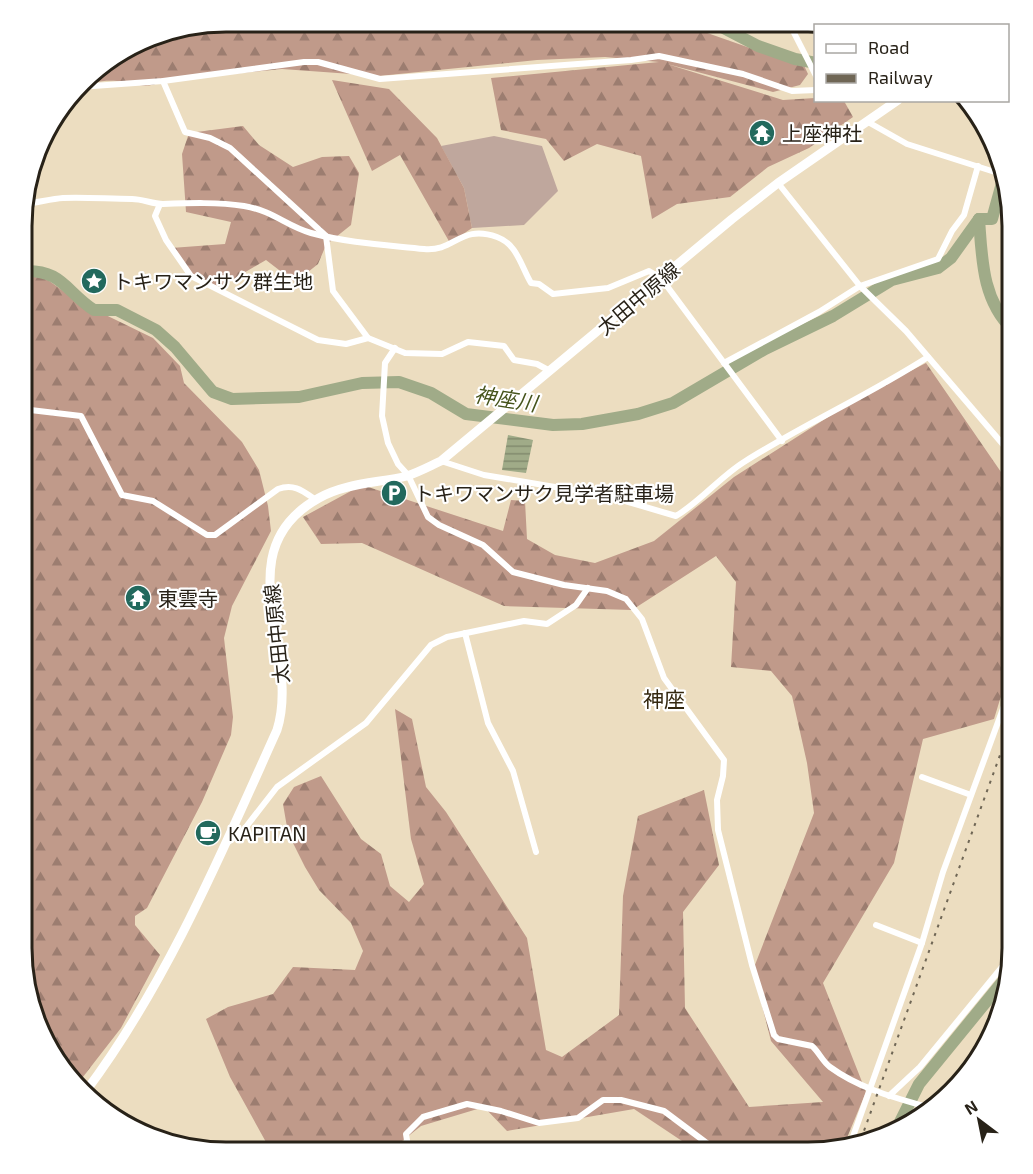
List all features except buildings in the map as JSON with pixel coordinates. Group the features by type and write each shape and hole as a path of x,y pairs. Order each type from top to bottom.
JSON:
{"main road":[{"name":"太田中原線","path":"90,1086 121,1043 151,994 223,847 281,719 282,686 270,597 270,569 275,544 284,527 294,515 316,500 350,487 408,476 441,461 778,183 895,102"}],"street":[{"path":"794,32 814,72"},
{"path":"92,86 163,81 304,62 318,62 380,79 631,60 652,55 743,74 792,91 814,90"},
{"path":"163,81 185,132 210,138 230,148 326,236 333,291 368,338 405,353 442,354 468,342 504,346 514,360 537,364 550,371"},
{"path":"868,122 907,144 993,171"},
{"path":"724,363 819,312 860,286 938,259 952,231 964,215 978,166"},
{"path":"778,183 860,286 928,357 1001,442"},
{"path":"33,203 63,198 144,199 160,204 184,202 262,210 298,229 326,236 426,249 447,245 470,232 499,237 516,250 531,283 539,284 553,294 608,288 649,271 661,278 782,441"},
{"path":"160,204 155,216 166,240 191,276 318,340 346,344 368,338"},
{"path":"395,348 385,363 381,416 393,454 398,465 408,476 422,510 439,525 483,545 513,572 529,578 607,591 626,599 642,619 664,678 724,759 723,776 717,800 718,830 752,965 774,1035 778,1039 812,1046 832,1068 869,1088 921,1105"},
{"path":"441,461 484,475 608,496 676,516 695,504 742,463 858,397 881,387 928,357"},
{"path":"32,410 81,416 122,495 153,501 207,535 215,535 278,489 286,486 296,486 316,500"},
{"path":"223,847 242,832 277,787 302,772 310,762 366,723 427,649 447,637 465,633 524,621 547,624 576,606 588,588"},
{"path":"465,633 488,723 513,771 536,852"},
{"path":"853,1137 922,943 943,872 1001,713"},
{"path":"922,777 970,795"},
{"path":"876,925 922,943"},
{"path":"889,1096 920,1067 1000,969"},
{"path":"407,1142 406,1134 413,1124 423,1118 467,1104 501,1111 539,1123 578,1118 603,1100 621,1100 664,1111 705,1142"}],"shaded area":[{"path":"494,136 542,146 558,191 524,225 472,228 464,188 441,146"},
{"path":"508,435 533,440 526,473 502,470"}],"green space":[{"path":"704,32 750,48 800,57 808,74 800,85 773,92 667,64 783,100 814,98 814,102 845,102 853,117 809,148 768,167 730,197 677,204 652,219 641,156 597,144 564,161 546,139 501,130 491,78 659,62 605,57 537,60 379,76 282,69 163,81 150,85 107,81 95,83 128,57 175,38 200,33"},
{"path":"332,80 389,89 437,138 464,188 472,228 450,243 400,155 372,171"},
{"path":"243,126 259,145 293,167 322,157 349,156 359,173 351,225 326,245 318,264 303,276 305,290 266,260 220,287 191,276 171,248 225,244 231,222 186,212 182,154 189,133"},
{"path":"41,275 77,301 153,338 180,366 184,383 242,442 259,470 268,506 271,531 232,606 224,638 233,717 231,735 202,802 147,908 135,916 135,925 160,955 121,1028 82,1078 64,1056 42,1011 35,986 32,961 32,277"},
{"path":"926,363 1001,472 1001,696 994,719 923,739 894,863 823,983 866,1092 847,1139 820,1142 684,1142 634,1109 507,1131 484,1107 421,1126 401,1142 266,1142 230,1077 206,1019 228,1007 273,994 293,967 355,970 363,951 351,923 319,890 288,833 283,804 294,787 321,776 361,839 381,854 390,886 409,902 424,884 411,839 395,709 412,719 426,787 446,812 527,938 546,1050 562,1057 619,1015 623,896 638,816 704,790 719,865 683,912 685,1008 749,1107 823,1102 771,1041 753,970 814,813 807,763 792,696 771,671 731,667 736,582 716,556 632,610 504,606 362,543 321,544 303,517 362,485 503,531 511,500 525,501 527,539 555,555 595,563 654,541 734,477 861,396"}],"waterway":[{"path":"731,32 758,46 795,59 814,63"},
{"path":"979,219 992,219 999,195"},
{"path":"979,219 985,278 1001,316"},
{"name":"神座川","path":"32,271 47,274 63,283 94,310 117,310 156,330 175,347 213,392 232,399 299,397 362,383 399,382 431,393 466,414 553,425 582,424 638,414 673,403 765,349 833,316 892,280 938,268 951,258 979,219"},
{"path":"903,1117 919,1084 998,988"}],"railway":[{"path":"863,1134 1001,752"}],"place":[{"name":"上座神社","path":"762,133"},
{"name":"トキワマンサク群生地","path":"94,281"},
{"name":"トキワマンサク見学者駐車場","path":"394,493"},
{"name":"東雲寺","path":"138,598"},
{"name":"KAPITAN","path":"208,833"}],"district":[{"name":"神座","path":"664,698"}]}
